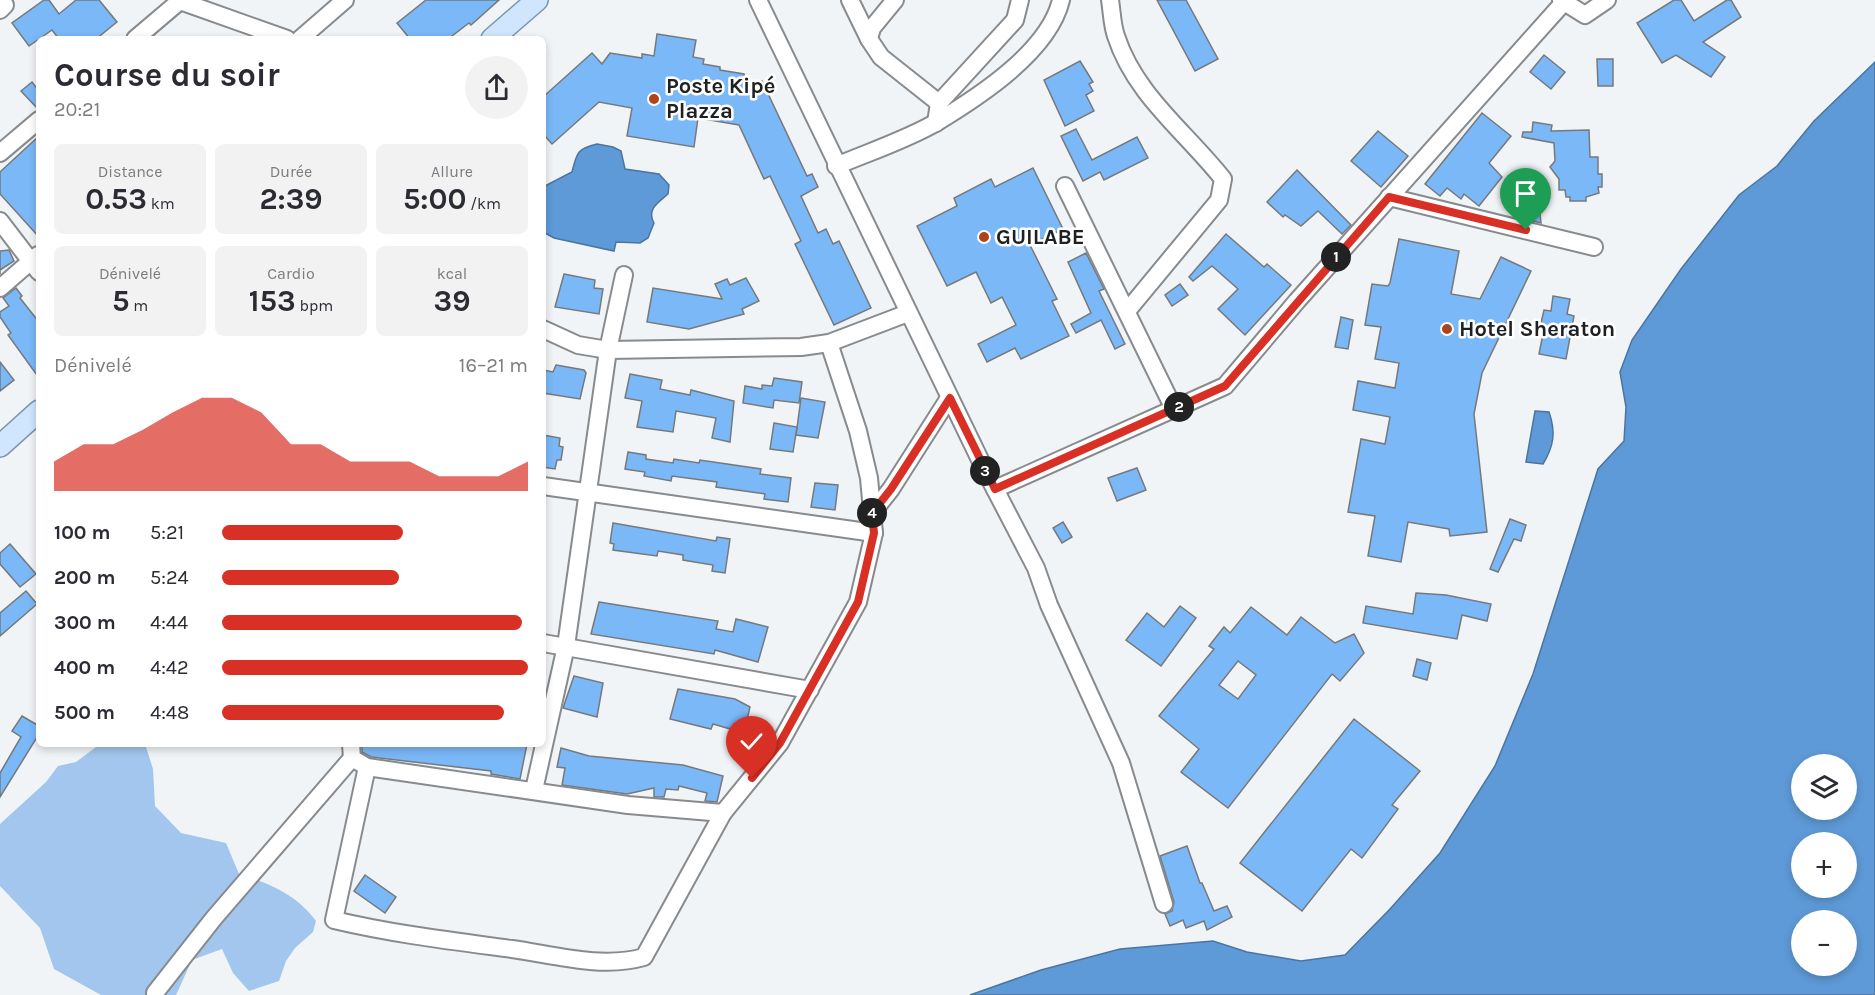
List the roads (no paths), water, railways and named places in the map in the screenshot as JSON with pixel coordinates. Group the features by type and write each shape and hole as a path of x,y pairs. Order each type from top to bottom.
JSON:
{"main road":[{"path":"495,36 537,0"},
{"path":"0,446 36,414"}],"street":[{"path":"303,36 345,0"},
{"path":"758,0 836,166 1036,568 1049,605 1120,763 1164,904"},
{"path":"850,0 869,39 881,57 939,103"},
{"path":"869,39 872,28 895,0"},
{"path":"936,123 939,103 1015,20 1020,0"},
{"path":"836,166 936,123 1019,65 1058,15 1061,0"},
{"path":"1110,0 1115,35 1142,89 1206,157 1223,179 1219,200 1128,310"},
{"path":"995,489 1225,386 1563,1 1585,15 1608,0"},
{"path":"139,36 180,1 279,36"},
{"path":"0,153 36,123"},
{"path":"1065,186 1128,310 1174,409"},
{"path":"1389,197 1594,247"},
{"path":"0,221 36,262 0,288"},
{"path":"546,736 566,646 608,350 624,275"},
{"path":"546,330 578,345 608,350 801,347 829,343 908,313"},
{"path":"356,756 334,920 374,929 583,960 627,962 644,957 723,813 780,743 858,602 874,533 869,478 858,431 829,343"},
{"path":"872,513 891,489 950,398"},
{"path":"546,486 587,490 874,533"},
{"path":"546,643 810,690"},
{"path":"534,790 544,747"},
{"path":"356,756 628,806 723,813"},
{"path":"155,993 214,918 356,756"}],"place":[{"name":"Poste Kipé Plazza","path":"654,99"},
{"name":"GUILABE","path":"984,237"},
{"name":"Hotel Sheraton","path":"1447,329"}]}
